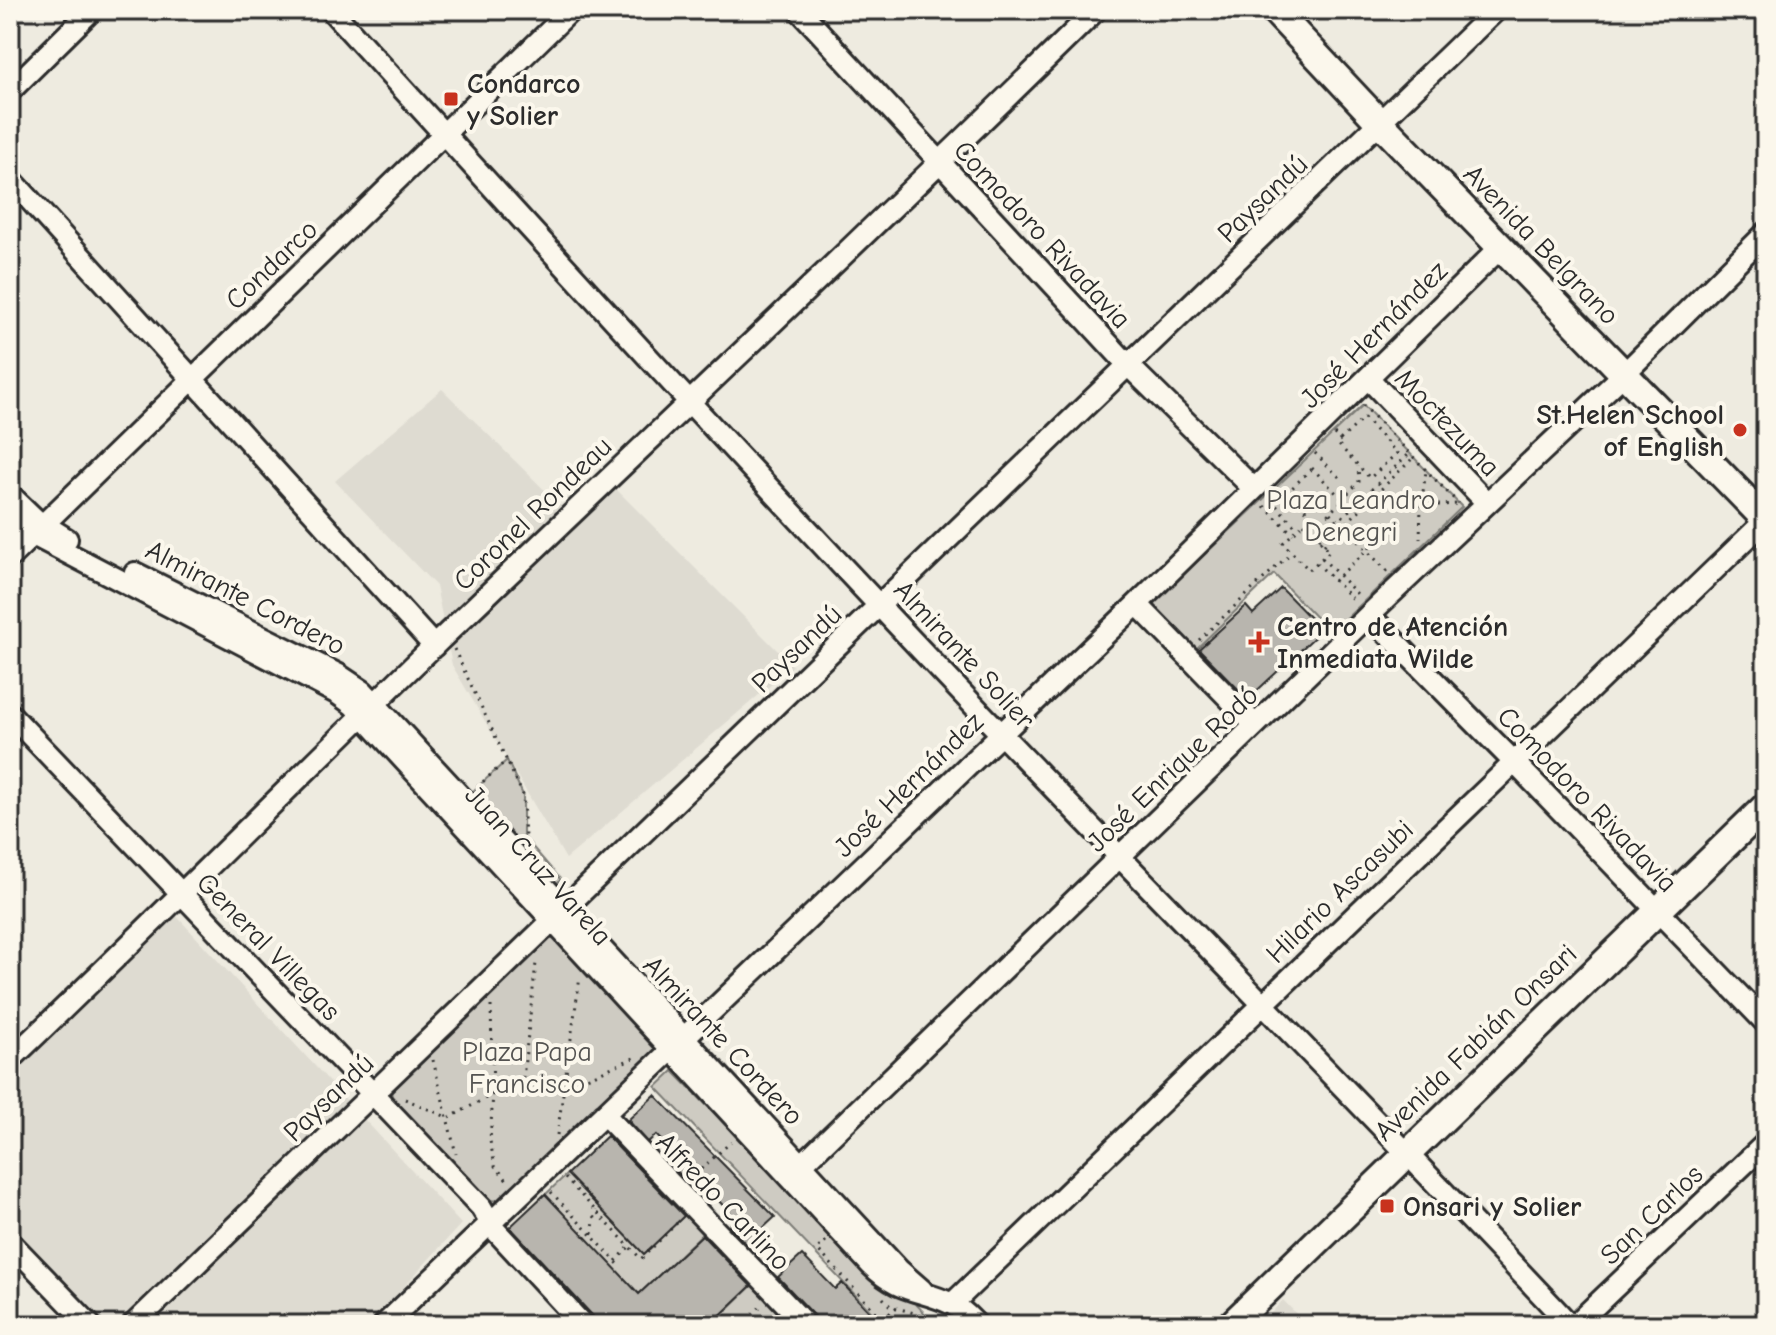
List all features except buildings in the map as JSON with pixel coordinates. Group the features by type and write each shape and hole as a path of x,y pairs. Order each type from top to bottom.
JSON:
{"street":[{"path":"10,91 92,10"},
{"name":"Almirante Solier","path":"331,10 880,606 1573,1325"},
{"name":"Condarco","path":"10,557 571,10"},
{"name":"Comodoro Rivadavia","path":"799,10 1129,366 1254,488"},
{"name":"Coronel Rondeau","path":"10,1060 182,896 439,641 1096,10"},
{"name":"Avenida Belgrano","path":"1274,10 1766,520"},
{"name":"Paysandú","path":"133,1325 1496,10"},
{"path":"10,178 439,641"},
{"name":"José Enrique Rodó","path":"796,1170 1420,567 1473,508 1624,374 1766,233"},
{"name":"José Hernández","path":"384,1325 674,1043 1137,604 1501,247"},
{"name":"Moctezuma","path":"1369,379 1473,508"},
{"name":"Almirante Cordero","path":"10,495 38,530 73,542 351,681 370,710 674,1043 796,1170"},
{"path":"10,517 38,530"},
{"name":"Hilario Ascasubi","path":"952,1304 1766,520"},
{"path":"1137,604 1255,725"},
{"name":"Comodoro Rivadavia","path":"1371,613 1766,1023"},
{"name":"General Villegas","path":"10,714 481,1207 490,1222 583,1325"},
{"name":"Avenida Fabián Onsari","path":"1231,1325 1766,806"},
{"path":"674,1043 745,1129 796,1170 882,1276 904,1289 952,1304 972,1323"},
{"name":"Alfredo Carlino","path":"604,1114 806,1325"},
{"name":"San Carlos","path":"1573,1325 1766,1143"},
{"path":"10,1242 90,1325"}],"path":[{"path":"1352,394 1427,471 1473,508"},
{"path":"1364,418 1397,453 1370,478 1358,464 1337,443 1364,418"},
{"path":"1304,441 1341,479"},
{"path":"1319,539 1409,453"},
{"path":"1324,545 1414,458"},
{"path":"1342,499 1312,468 1288,492 1319,523 1359,482 1358,464"},
{"path":"1383,465 1390,472"},
{"path":"1420,567 1421,506 1427,471"},
{"path":"1254,488 1298,529"},
{"path":"1254,488 1293,534"},
{"path":"1358,503 1473,508"},
{"path":"1330,513 1401,585"},
{"path":"1306,526 1314,518"},
{"path":"1304,523 1306,526 1330,551 1309,570 1283,543 1304,523"},
{"path":"1334,581 1383,535"},
{"path":"1185,653 1292,552"},
{"path":"1322,558 1371,613"},
{"path":"1317,563 1371,613"},
{"path":"439,641 454,649 523,795 523,836 533,847"},
{"path":"473,791 507,760"},
{"path":"525,973 543,956"},
{"path":"523,1078 536,963"},
{"path":"567,1131 556,1141 580,973 589,984"},
{"path":"479,1017 491,1006 493,1093 490,1141 495,1166 511,1183 504,1190"},
{"path":"449,1118 523,1078 563,1088 674,1043"},
{"path":"423,1070 433,1060 457,1157 448,1147"},
{"path":"403,1090 402,1098 411,1108"},
{"path":"402,1098 449,1118"},
{"path":"701,1169 745,1129"},
{"path":"545,1170 596,1210 641,1259 691,1208"},
{"path":"545,1170 591,1235 622,1268"},
{"path":"591,1235 596,1210"},
{"path":"616,1261 630,1246"},
{"path":"817,1249 888,1325"},
{"path":"741,1325 775,1293"},
{"path":"883,1319 902,1302"}],"shaded area":[{"path":"442,389 579,524 612,485 793,666 566,859 452,665 436,586 335,481"},
{"path":"170,909 461,1224 369,1325 91,1325 10,1228 10,1056"},
{"path":"1283,1300 1307,1325 1260,1325"}],"green space":[{"name":"Plaza Leandro Denegri","path":"1363,405 1462,507 1331,633 1274,574 1194,651 1150,606"},
{"path":"507,760 523,795 523,836 561,880 555,884 548,884 473,791"},
{"name":"Plaza Papa Francisco","path":"546,939 559,939 662,1048 501,1201 488,1200 392,1099 391,1087"},
{"path":"673,1071 891,1294 916,1304 936,1325 884,1325 656,1087"},
{"path":"567,1174 644,1254 686,1214 703,1233 639,1294 545,1195"},
{"path":"760,1278 806,1325 711,1325"}],"place":[{"name":"Condarco y Solier","path":"451,99"},
{"name":"St.Helen School of English","path":"1740,430"},
{"name":"Centro de Atención Inmediata Wilde","path":"1259,642"},
{"name":"Onsari y Solier","path":"1387,1206"}]}
